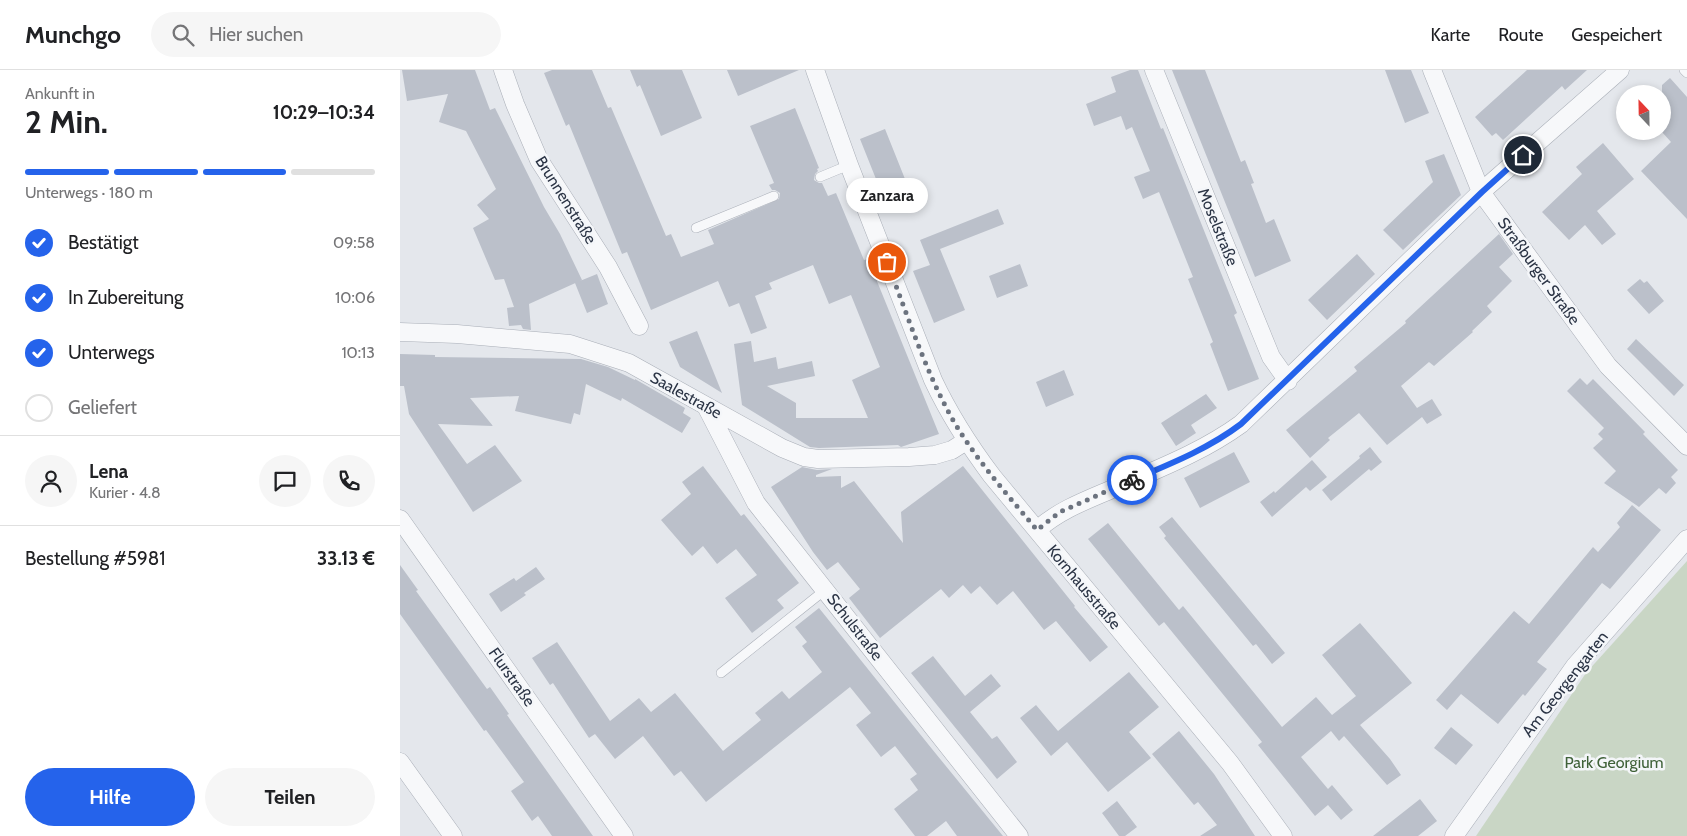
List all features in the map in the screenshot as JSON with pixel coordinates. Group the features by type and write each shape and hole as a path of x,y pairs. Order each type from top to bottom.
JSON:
{"street":[{"name":"Brunnenstraße","path":"503,70 539,160 608,268 639,326"},
{"name":"Kornhausstraße","path":"815,70 849,165 933,380 966,442 992,476 1230,763 1283,836"},
{"name":"Moselstraße","path":"1154,70 1271,358 1288,380"},
{"name":"Straßburger Straße","path":"1432,70 1482,192 1608,366 1687,446"},
{"path":"1037,530 1060,512 1190,455 1225,436 1241,424 1482,192 1620,70"},
{"name":"Saalestraße","path":"400,332 457,334 570,344 629,363 707,408 792,453 818,459 935,455 952,450 966,442"},
{"name":"Schulstraße","path":"707,408 756,503 1019,836"},
{"name":"Flurstraße","path":"400,519 624,836"},
{"name":"Am Georgengarten","path":"1454,836 1575,666 1687,539"},
{"path":"400,762 453,836"}],"lane":[{"path":"1684,70 1687,74"},
{"path":"820,177 849,165"},
{"path":"696,228 774,196"},
{"path":"721,673 825,590"}],"green space":[{"name":"Park Georgium","path":"1687,561 1687,836 1476,836 1586,673"}],"building":[{"path":"402,70 475,70 490,110 495,108 544,207 560,234 582,280 529,304 531,330 523,329 521,325 509,326 507,308 514,307 504,279 495,280 473,228 489,219 477,205 496,189 466,131 439,122 448,94 407,101"},
{"path":"552,70 592,70 608,108 611,107 666,236 671,234 681,257 714,244 708,230 779,199 780,193 772,190 769,185 774,183 750,126 795,108 819,168 814,180 822,183 828,196 836,193 864,260 868,259 939,434 901,447 898,445 810,447 742,405 734,344 751,341 754,362 776,357 778,369 812,361 815,376 767,386 796,403 796,418 868,418 852,380 880,367 851,295 829,304 813,265 769,283 772,289 755,296 767,328 751,334 739,303 729,307 718,281 651,310 627,252 622,254 569,124 566,126 544,73"},
{"path":"630,70 682,70 702,118 661,136 640,85 637,87"},
{"path":"727,70 799,70 738,96"},
{"path":"1130,70 1138,70 1161,129 1163,128 1237,313 1234,315 1259,379 1228,391 1210,344 1213,342 1188,279 1193,277 1159,192 1143,199 1134,177 1150,171 1132,127 1126,130 1121,116 1094,126 1086,104 1116,92 1111,77"},
{"path":"1172,70 1205,70 1241,162 1245,160 1254,183 1251,184 1266,223 1274,219 1291,261 1255,277"},
{"path":"1385,70 1411,70 1429,113 1405,123"},
{"path":"1527,70 1587,70 1565,90 1562,86 1503,140 1496,133 1492,136 1475,117"},
{"path":"1670,78 1687,97 1687,219 1641,171 1671,142 1669,140 1671,140 1671,85 1662,85"},
{"path":"885,129 907,184 882,194 860,139"},
{"path":"1603,143 1634,179 1597,211 1616,234 1602,245 1585,225 1569,240 1542,212 1582,174 1576,167"},
{"path":"1444,154 1461,195 1403,250 1383,230 1433,182 1425,161"},
{"path":"998,209 1004,224 940,249 965,310 934,323 913,271 930,265 920,240"},
{"path":"1499,234 1513,254 1499,267 1512,281 1487,306 1492,312 1473,332 1434,366 1429,362 1401,386 1417,408 1432,399 1442,415 1427,424 1422,417 1387,445 1359,413 1328,438 1330,440 1310,458 1286,430 1357,371 1354,367 1406,323 1405,321"},
{"path":"1357,254 1375,274 1327,320 1308,300"},
{"path":"1020,264 1028,286 997,298 989,276"},
{"path":"597,274 608,304 587,313 575,283"},
{"path":"1640,279 1644,283 1647,281 1664,301 1649,314 1627,290"},
{"path":"697,331 722,393 680,367 669,342"},
{"path":"1636,339 1684,385 1674,396 1627,349"},
{"path":"400,354 435,355 435,357 581,359 608,367 635,379 685,408 683,413 691,418 682,433 622,398 621,401 586,384 580,415 574,413 571,424 515,411 519,396 470,398 493,426 438,424 467,464 495,445 522,481 473,512 409,414 404,386 400,386"},
{"path":"1064,370 1074,395 1046,407 1036,382"},
{"path":"1580,378 1587,385 1593,379 1645,432 1643,434 1678,470 1671,477 1676,483 1666,494 1659,488 1639,507 1604,483 1616,471 1593,448 1603,439 1598,434 1604,428 1567,391"},
{"path":"1206,394 1217,408 1191,425 1196,433 1176,446 1161,423"},
{"path":"1370,447 1382,462 1371,471 1369,469 1331,501 1322,490 1360,458 1359,456"},
{"path":"1234,452 1250,482 1200,508 1184,478"},
{"path":"1312,460 1327,477 1310,491 1306,487 1272,517 1260,502 1274,491 1275,493"},
{"path":"703,466 741,516 744,514 799,583 777,600 784,608 752,633 725,598 757,575 736,549 717,564 703,546 692,556 661,520 691,494 682,482"},
{"path":"963,466 1074,607 1108,647 1090,662 1056,621 1044,630 1013,591 997,605 980,586 971,594 963,585 949,598 941,589 880,638 849,598 860,589 838,562 827,570 813,552 771,487 802,467 817,470 832,469 816,475 816,477 841,476 841,488 854,481 903,543 901,512"},
{"path":"1632,505 1661,530 1610,589 1602,583 1537,662 1547,669 1525,696 1523,694 1498,724 1461,694 1447,710 1436,700 1514,611 1529,624 1593,547 1598,552 1620,527 1617,523"},
{"path":"1172,517 1285,653 1272,664 1256,644 1253,646 1164,538 1166,536 1159,527"},
{"path":"1108,523 1179,610 1183,606 1282,727 1316,697 1332,715 1356,696 1322,655 1360,623 1412,683 1360,725 1390,759 1401,775 1387,785 1344,736 1339,741 1331,731 1301,757 1328,789 1332,785 1353,810 1341,820 1328,805 1315,816 1258,745 1262,742 1164,622 1159,626 1088,539"},
{"path":"400,565 418,590 416,591 487,689 490,687 509,714 507,715 593,836 552,836 538,816 532,821 511,791 524,782 486,730 484,731 400,614"},
{"path":"536,567 545,579 501,612 489,594 514,578 516,581"},
{"path":"819,608 1003,836 957,836 946,821 927,836 915,836 894,809 918,790 910,779 917,774 895,746 881,757 856,725 871,713 850,687 706,802 681,771 674,776 643,736 615,759 595,734 589,738 553,683 550,685 532,658 557,642 610,721 639,698 651,712 675,693 723,751 761,720 755,713 782,691 789,699 822,672 802,646 807,642 795,627"},
{"path":"933,656 965,696 991,674 1001,686 970,712 992,739 997,736 1017,762 997,779 911,673"},
{"path":"1129,672 1159,707 1129,732 1151,758 1108,792 1067,742 1051,756 1020,718 1036,705 1058,731"},
{"path":"1451,727 1473,745 1456,765 1434,748"},
{"path":"1179,731 1214,774 1255,836 1200,836 1217,825 1198,802 1194,805 1152,754"},
{"path":"1420,799 1437,821 1418,836 1373,836"},
{"path":"1117,801 1137,827 1125,836 1119,836 1102,813"}],"way so far":[{"path":"887,262 933,380 948,411 966,442 1037,530 1060,512 1132,480"}],"place":[{"name":"Zanzara","path":"887,262"}],"route":[{"path":"1132,480 1190,455 1225,436 1241,424 1482,192 1523,155"}]}
